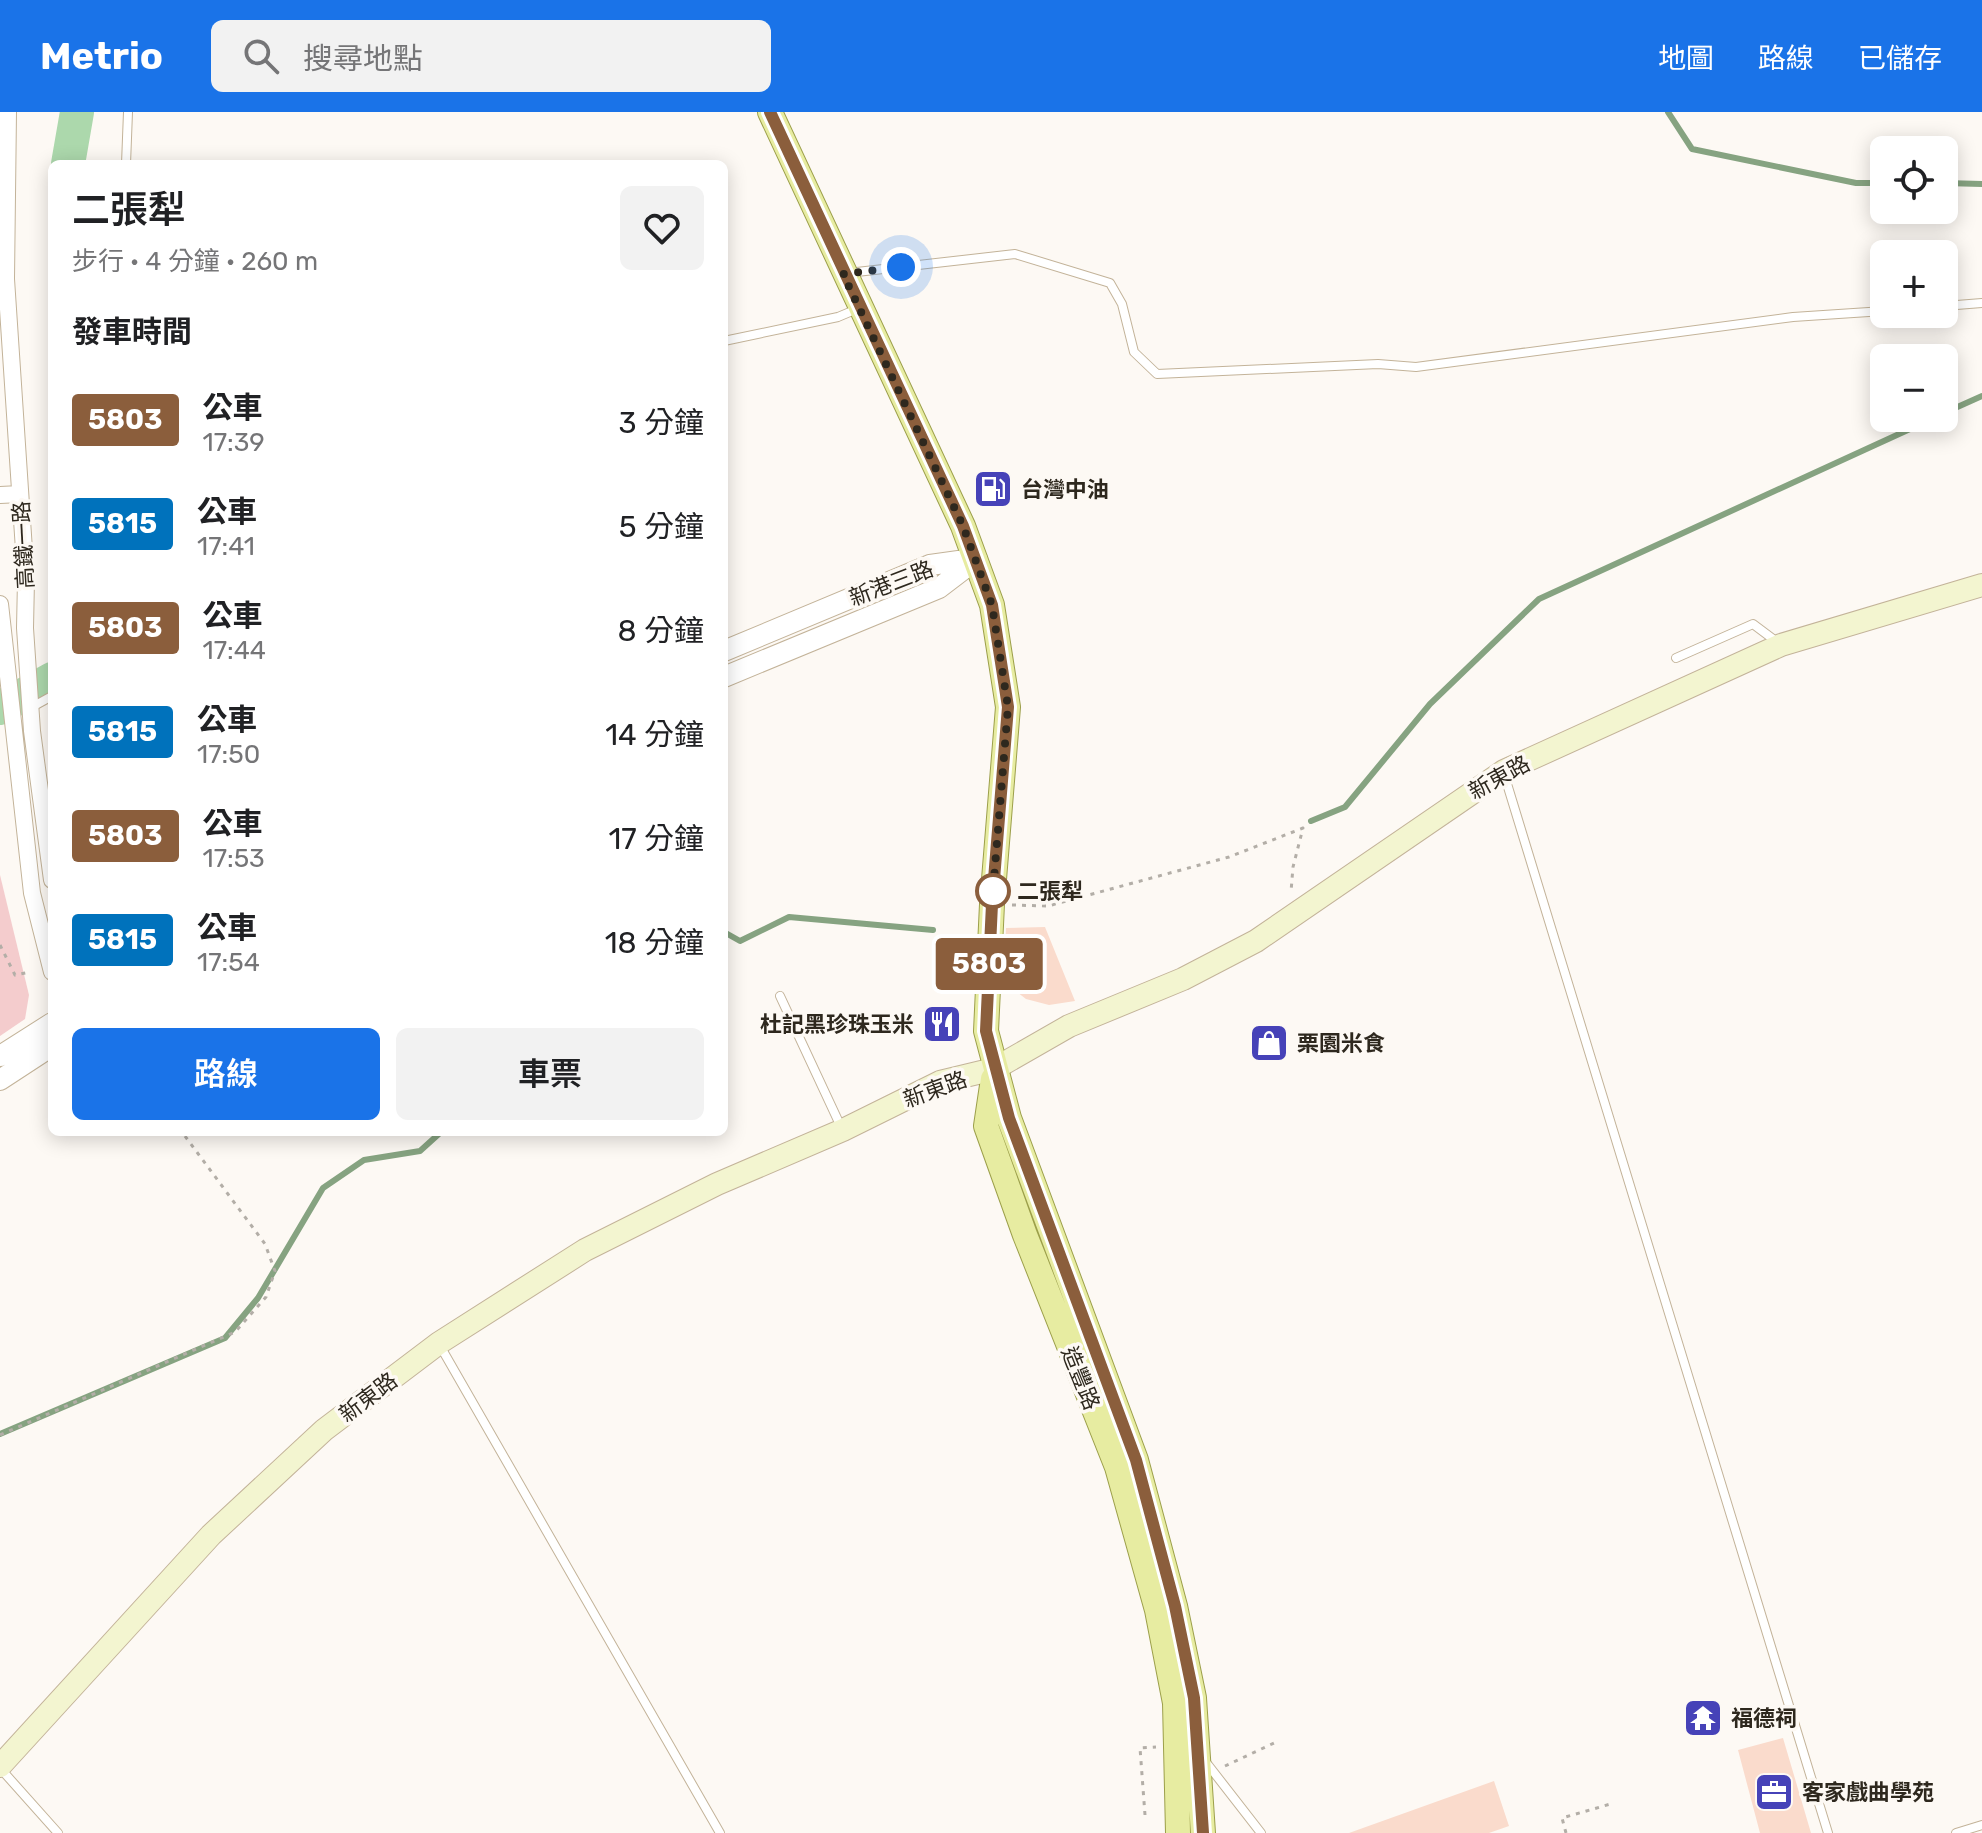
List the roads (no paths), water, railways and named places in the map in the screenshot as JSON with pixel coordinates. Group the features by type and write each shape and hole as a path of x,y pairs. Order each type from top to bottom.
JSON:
{"main road":[{"name":"造豐路","path":"770,112 977,559 992,605 1008,707 992,904 986,1031 994,1069 986,1126 1025,1235 1117,1467 1157,1610 1175,1703 1194,1769"},
{"name":"新東路","path":"0,1767 211,1535 324,1430 439,1343 585,1250 717,1184 843,1130 940,1082 994,1069 1069,1026 1183,979 1289,919 1504,771 1781,645 1982,585"},
{"path":"1178,1833 1194,1769"},
{"path":"1194,1769 1203,1833"}],"street":[{"name":"高鐵一路","path":"8,112 6,279 30,708 48,850"},
{"path":"0,495 20,494"},
{"name":"新港三路","path":"728,649 930,565 977,559"},
{"name":"新港三路","path":"728,675 939,588 977,559"},
{"name":"高鐵一路","path":"0,604 32,893 48,956"},
{"path":"0,1056 48,1026"},
{"path":"0,1080 48,1049"}],"lane":[{"path":"126,160 128,112"},
{"path":"843,274 1015,254 1110,283 1122,304 1134,352 1157,374 1378,364 1416,367 1793,317 1870,312"},
{"path":"1958,305 1982,303"},
{"path":"728,340 838,317 862,307"},
{"path":"1676,658 1753,624 1781,645"},
{"path":"30,708 48,698"},
{"path":"1504,771 1828,1833"},
{"path":"780,996 843,1130"},
{"path":"439,1343 720,1833"},
{"path":"0,1767 58,1833"},
{"path":"1194,1769 1261,1833"},
{"path":"1956,1833 1982,1825"}],"waterway":[{"path":"69,160 77,112"},
{"path":"1668,112 1692,149 1856,183 1870,183"},
{"path":"1958,183 1982,184"},
{"path":"1958,407 1982,396"},
{"path":"1311,821 1345,807 1430,704 1539,599 1903,432"},
{"path":"0,708 48,681"},
{"path":"728,934 740,941 789,917 933,930"},
{"path":"0,1434 225,1338 258,1298 323,1188 364,1160 420,1151 437,1136"}],"place":[{"name":"台灣中油","path":"993,489"},
{"name":"二張犁","path":"993,891"},
{"name":"杜記黑珍珠玉米","path":"942,1024"},
{"name":"栗園米食","path":"1269,1043"},
{"name":"福德祠","path":"1703,1718"},
{"name":"客家戲曲學苑","path":"1774,1792"}]}
